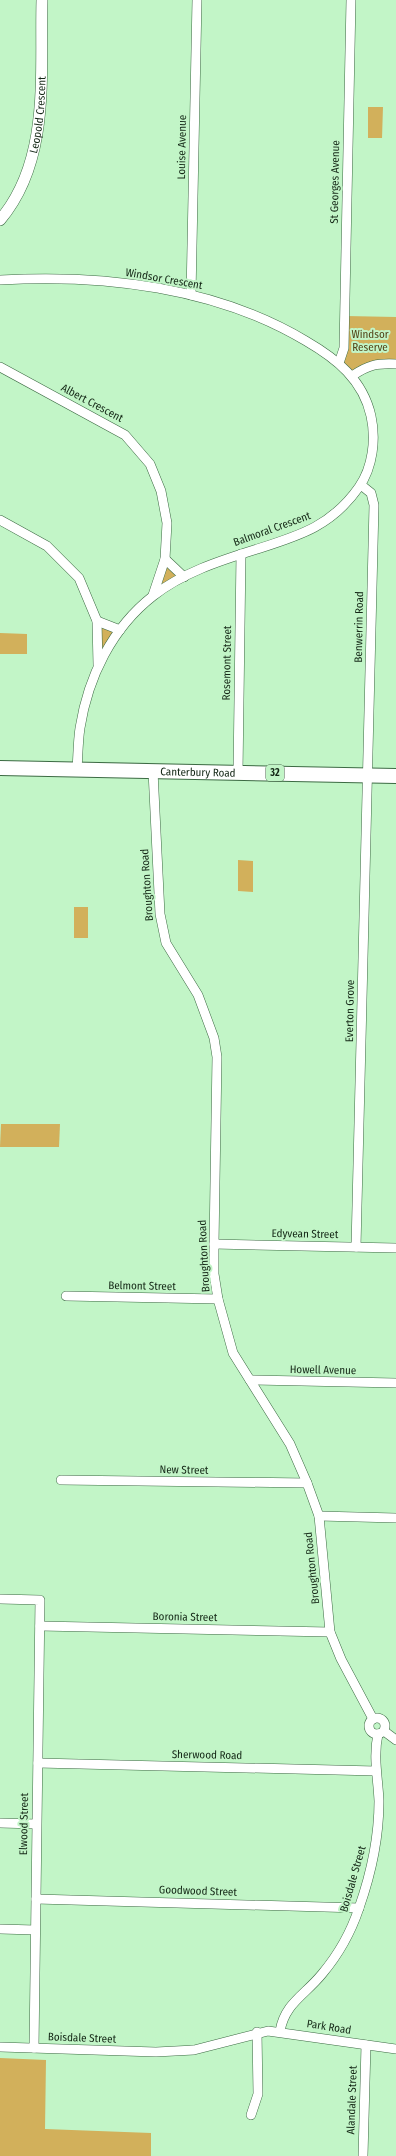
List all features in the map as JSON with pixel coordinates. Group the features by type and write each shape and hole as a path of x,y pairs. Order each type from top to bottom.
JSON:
{"main road":[{"name":"Canterbury Road","path":"0,768 396,776"}],"street":[{"name":"Leopold Crescent","path":"0,220 11,207 28,172 37,138 40,105 42,0"},
{"name":"Louise Avenue","path":"191,295 198,0"},
{"name":"St Georges Avenue","path":"339,363 344,348 351,0"},
{"name":"Windsor Crescent","path":"0,280 33,278 109,282 191,295 242,310 290,331 323,350 352,376"},
{"path":"352,376 367,366 382,363 396,364"},
{"name":"Albert Crescent","path":"0,367 125,435 150,464 161,491 167,523 165,559 153,595"},
{"name":"Balmoral Crescent","path":"77,769 80,728 88,691 98,666 120,630 153,595 184,577 211,564 312,530 341,511 361,485 370,462 374,429 368,402 352,376"},
{"name":"Benwerrin Road","path":"361,485 371,493 374,505 368,775"},
{"path":"0,520 47,546 78,578 97,621 98,666"},
{"name":"Rosemont Street","path":"238,772 241,554"},
{"path":"165,559 184,577"},
{"path":"97,621 120,630"},
{"name":"Broughton Road","path":"153,771 160,914 166,943 198,995 209,1022 216,1051 217,1113 214,1274 218,1299 233,1353 290,1444 307,1483 319,1516 330,1632 341,1659 373,1719"},
{"name":"Everton Grove","path":"356,1247 368,775"},
{"name":"Edyvean Street","path":"214,1244 396,1248"},
{"name":"Belmont Street","path":"66,1296 218,1299"},
{"name":"Howell Avenue","path":"250,1380 396,1383"},
{"name":"New Street","path":"61,1480 307,1483"},
{"path":"319,1516 396,1518"},
{"name":"Elwood Street","path":"0,1599 40,1600 34,2048"},
{"name":"Boronia Street","path":"40,1626 330,1632"},
{"path":"381,1732 386,1726 382,1719 378,1717 373,1719 370,1723 369,1728 372,1732 381,1732 396,1740"},
{"name":"Boisdale Street","path":"280,2031 282,2018 287,2009 321,1976 336,1957 359,1908 377,1839 379,1801 374,1750 381,1732"},
{"name":"Sherwood Road","path":"38,1763 376,1771"},
{"path":"0,1823 36,1824"},
{"name":"Goodwood Street","path":"36,1899 359,1908"},
{"path":"0,1929 35,1930"},
{"name":"Park Road","path":"257,2032 280,2031 396,2049"},
{"path":"251,2115 258,2094 257,2032"},
{"name":"Boisdale Street","path":"0,2047 156,2052 194,2050 257,2032"},
{"name":"Alandale Street","path":"363,2156 366,2045"}],"green space":[{"path":"368,107 383,107 382,138 368,138"},
{"name":"Windsor Reserve","path":"346,316 396,317 396,362 352,374 342,362"},
{"path":"167,566 178,576 160,587"},
{"path":"100,626 115,631 101,652"},
{"path":"0,633 27,634 27,654 0,654"},
{"path":"238,860 253,861 253,892 238,891"},
{"path":"74,907 88,907 88,938 74,938"},
{"path":"1,1124 60,1124 59,1147 0,1147"},
{"path":"0,2058 46,2060 45,2129 151,2133 151,2156 0,2156"}]}
